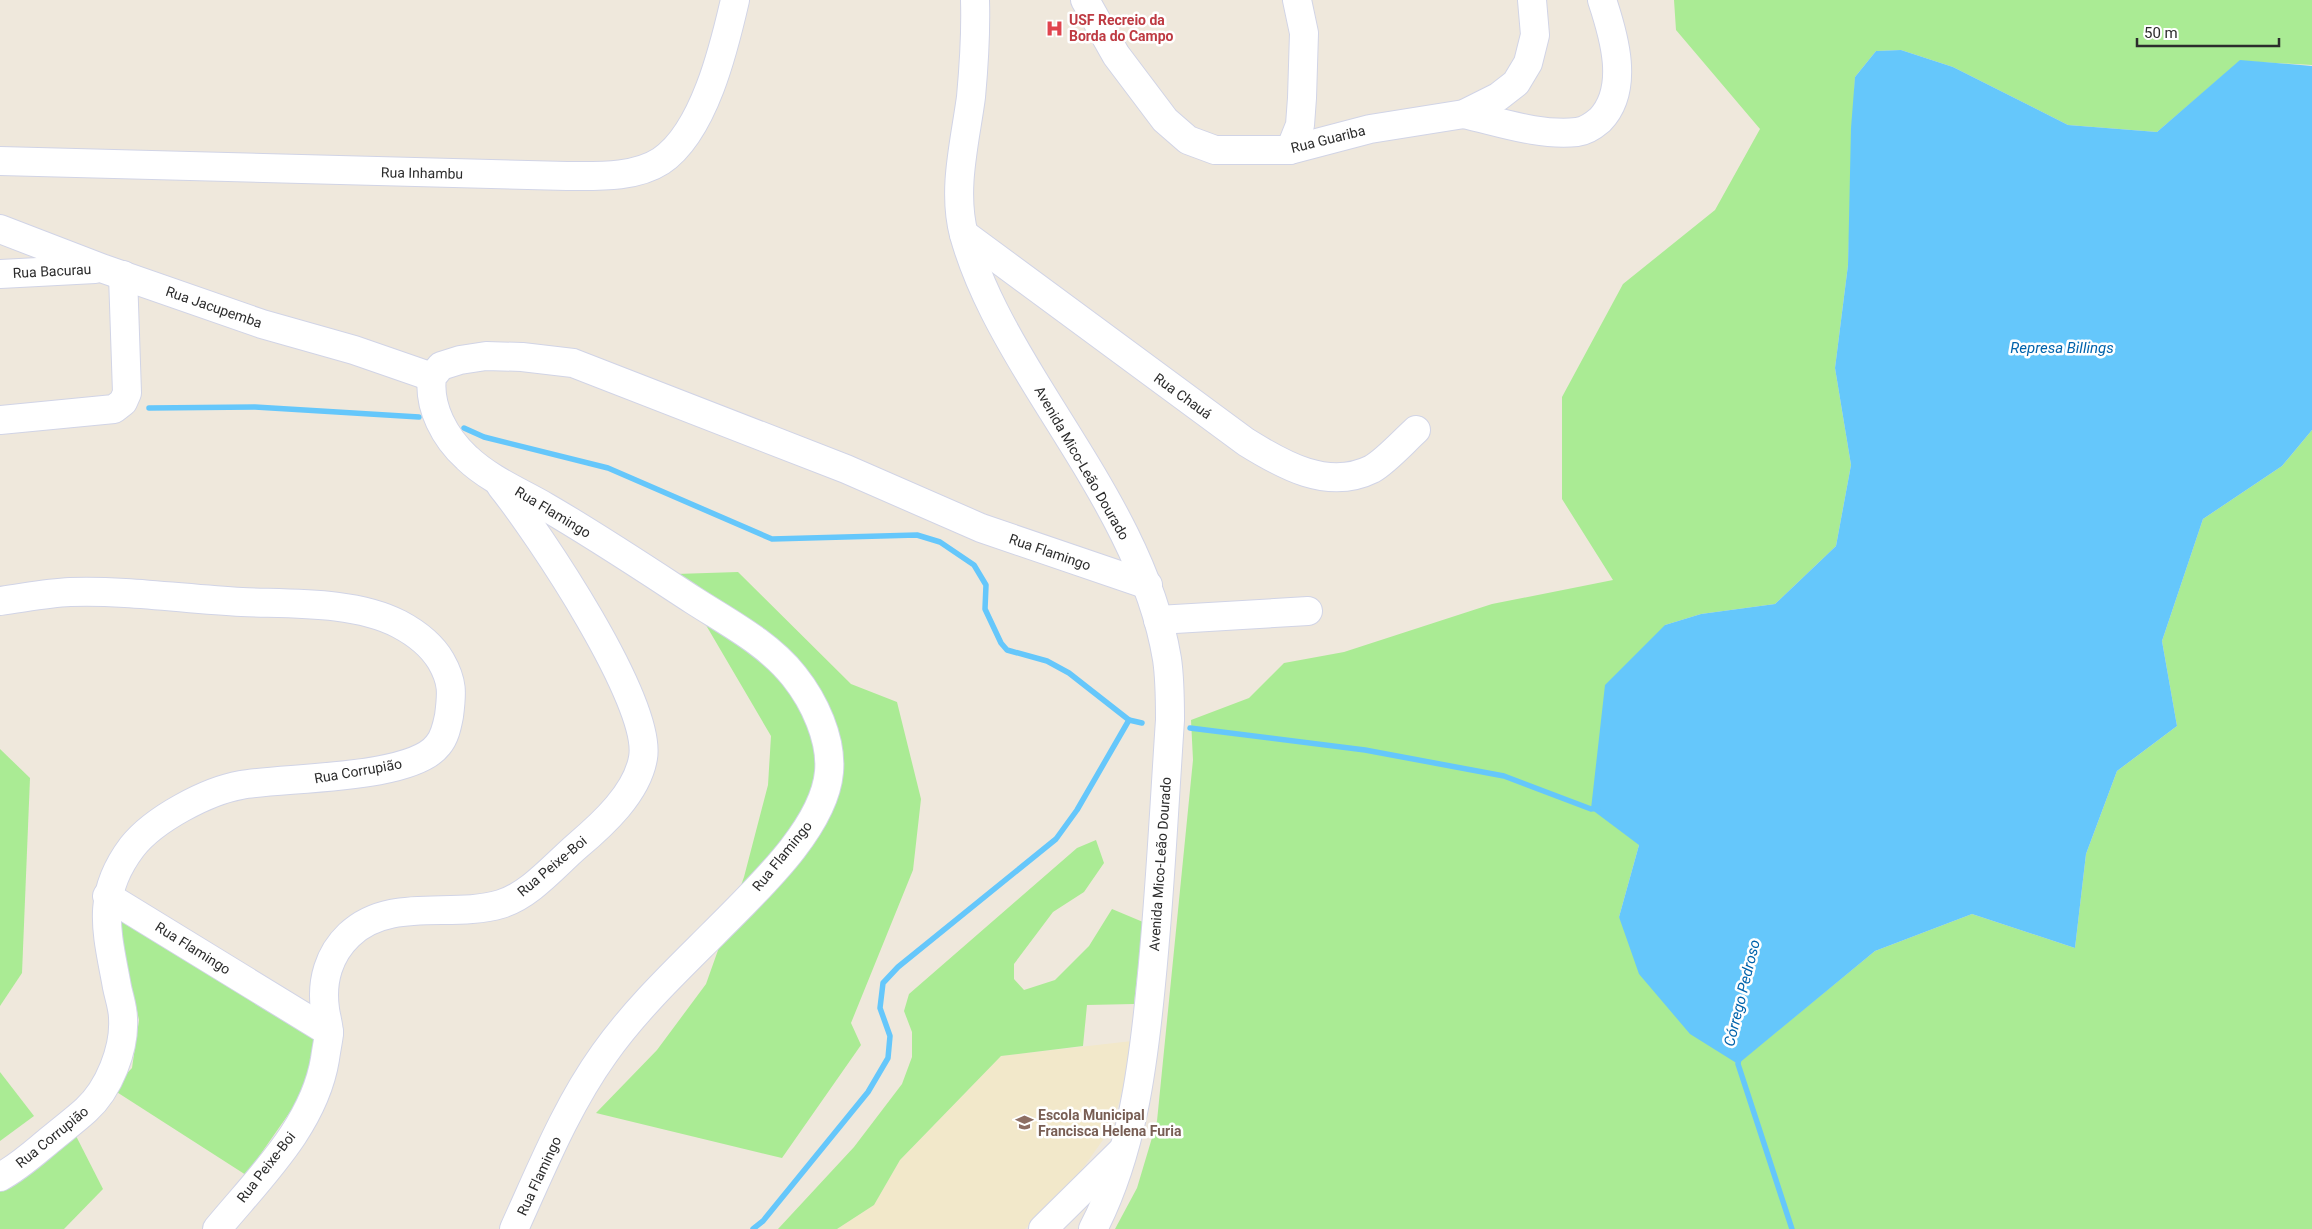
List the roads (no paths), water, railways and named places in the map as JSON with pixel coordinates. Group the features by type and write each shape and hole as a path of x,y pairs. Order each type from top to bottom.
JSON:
{"street":[{"name":"Rua Inhambu","path":"0,162 567,176 609,176 643,169 660,162 680,145 698,116 724,46 735,0"},
{"name":"Avenida Mico-Leão Dourado","path":"975,0 976,40 960,176 960,203 964,234 988,300 1009,339 1107,501 1148,585 1167,660 1170,720 1156,930 1143,1066 1132,1119 1097,1221"},
{"name":"Rua Guariba","path":"1085,0 1116,55 1165,120 1188,140 1215,150 1290,150 1370,129 1464,114 1498,97 1516,83 1528,63 1535,35 1532,0"},
{"path":"1290,150 1300,125 1302,98 1304,33 1297,0"},
{"path":"1464,114 1538,131 1578,132 1592,127 1607,112 1615,95 1618,68 1602,0"},
{"name":"Rua Jacupemba","path":"0,229 113,272 262,324 354,350 432,377"},
{"name":"Rua Chauá","path":"964,234 1246,442 1282,464 1315,476 1350,476 1373,468 1416,430"},
{"path":"0,420 114,409 123,402 127,393 113,272"},
{"name":"Rua Bacurau","path":"0,274 113,272"},
{"name":"Rua Flamingo","path":"514,1229 548,1152 604,1054 654,994 765,881 802,835 823,801 829,771 826,740 816,710 794,675 757,642 567,519 492,476 468,459 442,425 431,402 432,377 442,366 460,360 486,356 573,364 846,469 981,528 1148,585"},
{"name":"Rua Peixe-Boi","path":"218,1229 285,1146 310,1106 322,1076 329,1032 324,1007 327,969 335,952 349,935 364,923 379,916 404,912 481,909 503,904 521,895 583,841 616,807 634,784 643,759 645,739 632,702 594,628 545,547 520,510 492,476"},
{"name":"Rua Corrupião","path":"0,601 67,592 116,592 327,606 366,613 397,623 428,643 442,662 453,687 447,728 438,746 426,756 398,766 324,778 242,785 216,791 189,803 135,844 119,867 107,896 106,926 123,1019 120,1054 108,1078 89,1108 31,1155 0,1176"},
{"path":"1158,620 1308,611"},
{"name":"Rua Flamingo","path":"107,896 329,1032"},
{"path":"1052,1220 1122,1151"},
{"path":"1052,1220 1071,1208 1082,1207 1097,1221"}],"water":[{"name":"Represa Billings","path":"1901,50 1953,67 2068,125 2157,132 2240,60 2312,66 2312,430 2282,466 2203,519 2162,641 2177,726 2117,771 2086,854 2075,948 1972,914 1875,951 1738,1064 1690,1034 1639,974 1619,917 1639,845 1591,809 1605,685 1665,625 1701,614 1775,604 1836,546 1851,465 1835,368 1848,265 1851,128 1855,77 1876,51"}],"waterway":[{"path":"149,408 255,407 419,417"},
{"path":"464,428 484,437 608,468 772,539 917,535 940,542 974,565 986,585 985,609 1001,643 1007,650 1047,661 1069,673 1129,720 1142,723"},
{"path":"753,1229 763,1221 868,1092 888,1058 890,1036 880,1008 883,983 898,967 1056,839 1077,810 1129,720"},
{"path":"1190,728 1365,750 1504,776 1591,809 1598,808"},
{"name":"Córrego Pedroso","path":"1739,1057 1738,1064 1792,1229"}],"place":[{"name":"USF Recreio da Borda do Campo","path":"1055,28"},
{"name":"Escola Municipal Francisca Helena Furia","path":"1024,1123"}]}
